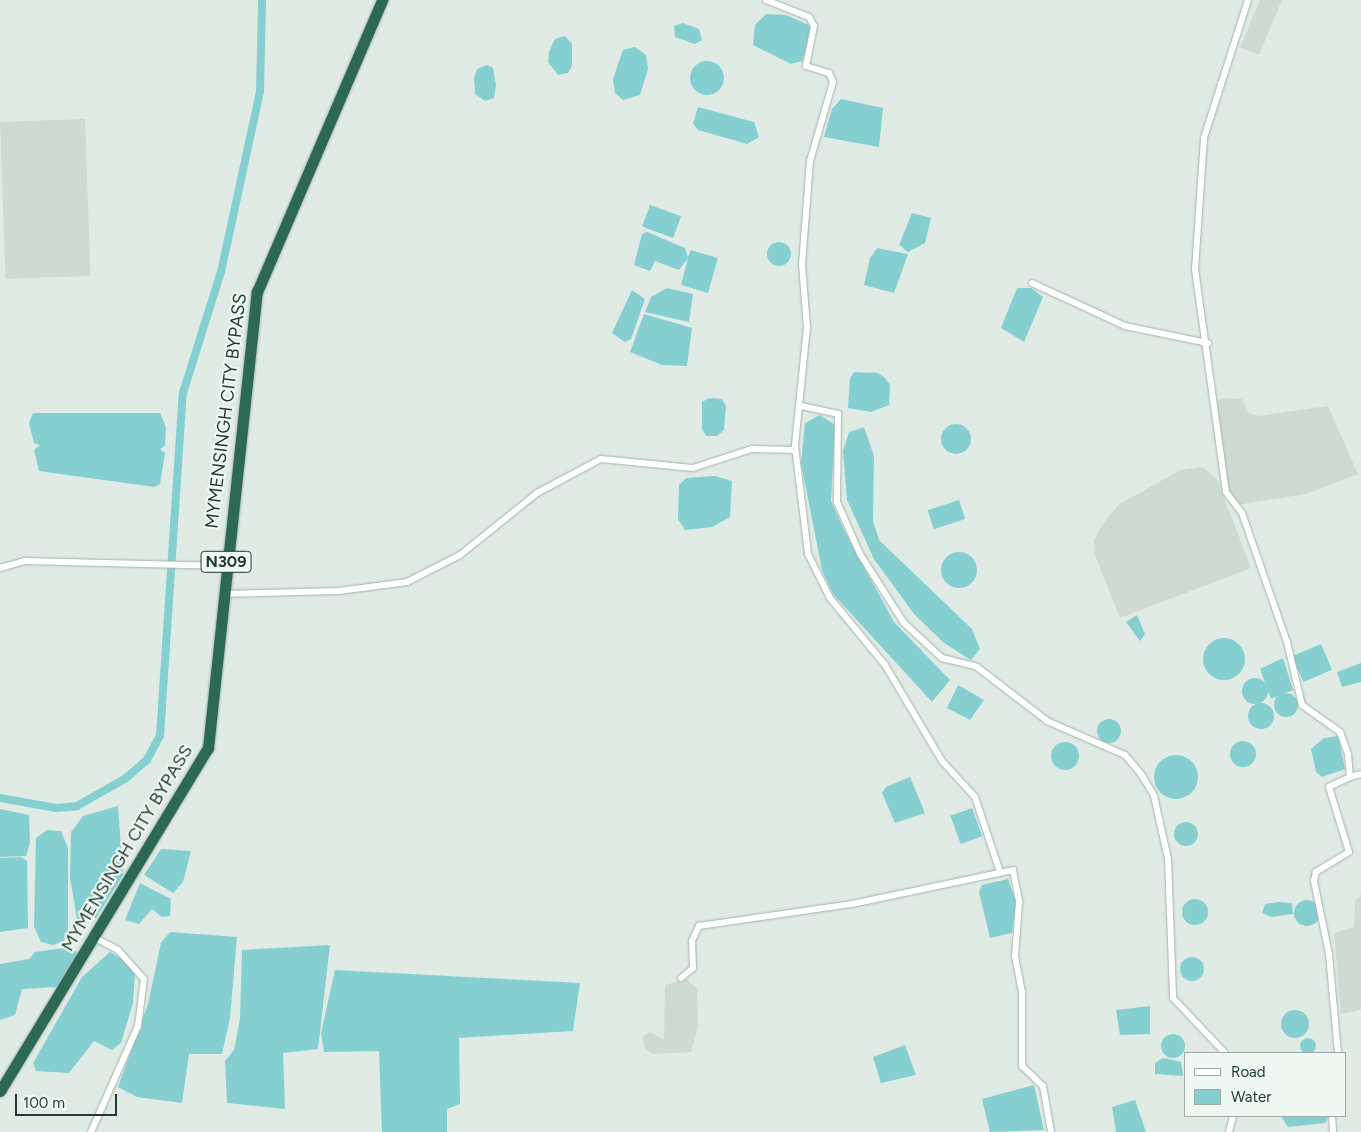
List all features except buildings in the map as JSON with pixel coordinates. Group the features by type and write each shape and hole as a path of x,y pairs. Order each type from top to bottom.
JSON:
{"highway":[{"name":"MYMENSINGH CITY BYPASS","path":"0,1091 205,756 211,737 225,566 257,292 382,0"}],"street":[{"path":"766,0 809,17 814,26 806,66 830,74 833,82 810,161 802,264 807,327 801,406 795,450 802,528 816,574 885,665 942,761 975,797 1000,872"},
{"path":"1248,0 1216,94 1199,165 1196,269 1208,343 1226,492 1242,513 1287,642 1302,704 1340,732 1350,777"},
{"path":"1032,283 1124,326 1208,343"},
{"path":"801,406 838,414 837,502 860,554 904,623 942,658 976,667 1047,721 1125,755 1142,774 1154,796 1168,859 1173,998 1224,1052"},
{"path":"223,594 339,591 407,582 460,555 537,493 601,459 693,468 752,449 770,446 795,450"},
{"path":"0,568 25,561 184,562 225,566"},
{"path":"1338,1052 1329,954 1314,881 1316,872 1349,852 1329,787 1361,774"},
{"path":"681,978 693,968 692,941 699,926 852,904 1012,870 1019,902 1015,956 1022,992 1022,1066 1043,1086 1051,1132"},
{"path":"91,1132 138,1026 144,979 118,950 94,937"},
{"path":"1229,1132 1234,1117"},
{"path":"1332,1117 1332,1132"}],"shaded area":[{"path":"1260,0 1282,0 1259,55 1240,47"},
{"path":"85,119 90,276 6,279 0,122"},
{"path":"1223,398 1242,399 1249,413 1258,416 1328,406 1358,474 1306,494 1236,505 1227,492 1221,463 1218,401"},
{"path":"1203,467 1217,479 1251,568 1120,618 1095,555 1094,540 1100,528 1118,505 1180,470"},
{"path":"1361,894 1361,1010 1341,1014 1334,933 1354,927 1355,901"},
{"path":"686,979 697,989 698,1027 691,1052 652,1054 644,1047 643,1036 650,1032 664,1040 665,985"}],"water":[{"path":"766,14 786,15 809,25 811,32 802,61 791,64 753,45 755,25"},
{"path":"683,23 699,29 702,40 695,44 675,37 674,26"},
{"path":"565,36 572,44 572,66 568,73 558,75 548,62 549,52 555,39"},
{"path":"635,47 646,55 648,69 640,95 623,100 615,93 613,79 623,50"},
{"path":"707,61 714,62 719,66 723,71 723,85 719,90 714,94 707,95 700,94 695,90 691,85 690,78 691,71 695,66 700,62"},
{"path":"487,65 493,68 496,85 494,98 485,101 475,94 474,78 477,69"},
{"path":"841,99 883,108 879,147 824,137 832,109"},
{"path":"698,107 754,122 759,137 747,144 698,130 693,124"},
{"path":"650,205 681,216 673,238 642,227"},
{"path":"912,213 931,218 925,243 908,252 899,245"},
{"path":"647,232 685,248 688,257 691,250 718,258 708,293 681,285 688,258 679,270 655,261 650,271 634,265 642,234"},
{"path":"779,242 784,243 790,249 790,259 784,265 779,266 774,265 768,259 767,254 768,249 774,243"},
{"path":"877,248 908,254 894,293 864,285 870,258"},
{"path":"667,288 693,294 689,322 645,312 651,297"},
{"path":"1017,288 1031,288 1043,297 1024,342 1001,328"},
{"path":"632,290 645,299 631,339 625,342 612,333"},
{"path":"644,314 692,328 687,366 662,365 630,352"},
{"path":"854,372 878,373 885,378 890,385 889,405 871,412 848,408 850,378"},
{"path":"709,398 722,399 726,406 724,430 717,436 706,436 702,429 702,402"},
{"path":"33,413 160,413 166,427 165,446 160,449 165,453 160,484 154,487 39,471 34,450 40,445 34,443 29,423"},
{"path":"820,415 835,425 831,501 845,532 894,622 950,680 932,702 833,594 822,570 801,463 805,423"},
{"path":"956,424 967,428 971,439 967,450 956,454 945,450 941,439 945,428"},
{"path":"864,427 874,456 873,521 879,540 972,629 980,649 971,660 944,643 914,614 874,559 847,500 843,451 849,432"},
{"path":"715,476 732,481 730,517 712,527 685,530 678,519 679,485 686,478"},
{"path":"959,500 965,519 934,529 928,510"},
{"path":"959,552 966,553 972,557 976,563 976,577 972,583 966,587 959,588 952,587 946,583 942,577 941,570 942,563 946,557 952,553"},
{"path":"1137,615 1145,634 1140,641 1126,622"},
{"path":"1228,638 1236,641 1242,647 1245,659 1242,671 1236,677 1220,680 1212,677 1206,671 1203,655 1206,647 1212,641"},
{"path":"1321,644 1332,670 1303,682 1292,656"},
{"path":"1283,658 1293,690 1271,699 1260,669"},
{"path":"1361,663 1361,682 1342,687 1337,672"},
{"path":"1255,678 1264,682 1268,691 1264,700 1255,704 1246,700 1242,691 1246,682"},
{"path":"958,685 984,700 970,720 947,708"},
{"path":"1286,693 1291,694 1297,700 1297,710 1291,716 1286,717 1281,716 1275,710 1274,705 1275,700 1281,694"},
{"path":"1261,703 1270,707 1274,716 1270,725 1261,729 1252,725 1248,716 1252,707"},
{"path":"1109,719 1114,720 1120,726 1120,736 1114,742 1109,743 1104,742 1098,736 1097,731 1098,726 1104,720"},
{"path":"1338,736 1345,769 1322,777 1316,772 1311,749 1324,738"},
{"path":"1243,741 1252,745 1256,754 1252,763 1243,767 1234,763 1230,754 1234,745"},
{"path":"1065,742 1075,746 1079,756 1075,766 1065,770 1055,766 1051,756 1055,746"},
{"path":"1176,755 1188,759 1194,765 1198,777 1194,789 1188,795 1176,799 1164,795 1158,789 1154,777 1158,765 1164,759"},
{"path":"910,777 925,813 895,823 882,793 886,787"},
{"path":"118,806 123,875 96,918 77,919 70,878 71,832 83,816"},
{"path":"972,808 982,836 961,844 950,816"},
{"path":"0,809 29,815 30,843 26,856 0,857"},
{"path":"1186,822 1191,823 1197,829 1197,839 1191,845 1186,846 1181,845 1175,839 1174,834 1175,829 1181,823"},
{"path":"47,830 61,831 68,848 68,933 63,942 53,945 41,942 34,927 36,838"},
{"path":"161,849 191,851 183,882 173,893 144,875"},
{"path":"21,857 27,861 28,928 0,932 0,858"},
{"path":"1008,879 1016,902 1012,933 990,938 979,892 982,885"},
{"path":"140,883 171,899 170,916 162,917 152,909 139,924 125,920"},
{"path":"1195,899 1204,903 1208,912 1204,921 1195,925 1186,921 1182,912 1186,903"},
{"path":"1307,900 1316,904 1320,913 1316,922 1307,926 1298,922 1294,913 1298,904"},
{"path":"1292,903 1293,914 1271,917 1262,913 1265,904"},
{"path":"170,932 237,937 230,1018 222,1054 189,1054 182,1103 137,1097 118,1087 148,1004 161,943"},
{"path":"330,945 318,1049 283,1053 285,1109 227,1103 225,1061 234,1050 240,1019 242,950"},
{"path":"71,947 78,954 58,987 22,989 15,1015 0,1020 0,964 29,959 35,952"},
{"path":"110,952 124,960 135,974 133,1003 121,1043 112,1050 94,1041 69,1073 36,1071 33,1063 82,977"},
{"path":"1192,957 1201,960 1204,969 1201,978 1192,981 1183,978 1180,969 1183,960"},
{"path":"335,970 580,983 573,1031 459,1038 460,1104 447,1109 447,1132 382,1132 379,1051 324,1052 321,1033"},
{"path":"1150,1006 1150,1034 1120,1035 1116,1010"},
{"path":"1295,1010 1305,1014 1309,1024 1305,1034 1295,1038 1285,1034 1281,1024 1285,1014"},
{"path":"1173,1034 1181,1038 1185,1046 1181,1054 1173,1058 1165,1054 1161,1046 1165,1038"},
{"path":"1305,1038 1311,1038 1316,1043 1314,1052 1302,1052 1300,1049 1300,1043"},
{"path":"905,1045 916,1075 881,1083 873,1057"},
{"path":"1163,1058 1181,1062 1183,1076 1155,1074 1155,1063"},
{"path":"1034,1085 1044,1130 990,1132 982,1099"},
{"path":"1135,1100 1146,1132 1116,1132 1112,1107"},
{"path":"1282,1117 1328,1117 1325,1123 1288,1127"}],"waterway":[{"path":"0,798 56,808 77,806 126,778 147,760 160,736 183,393 221,272 260,91 262,0"}]}
